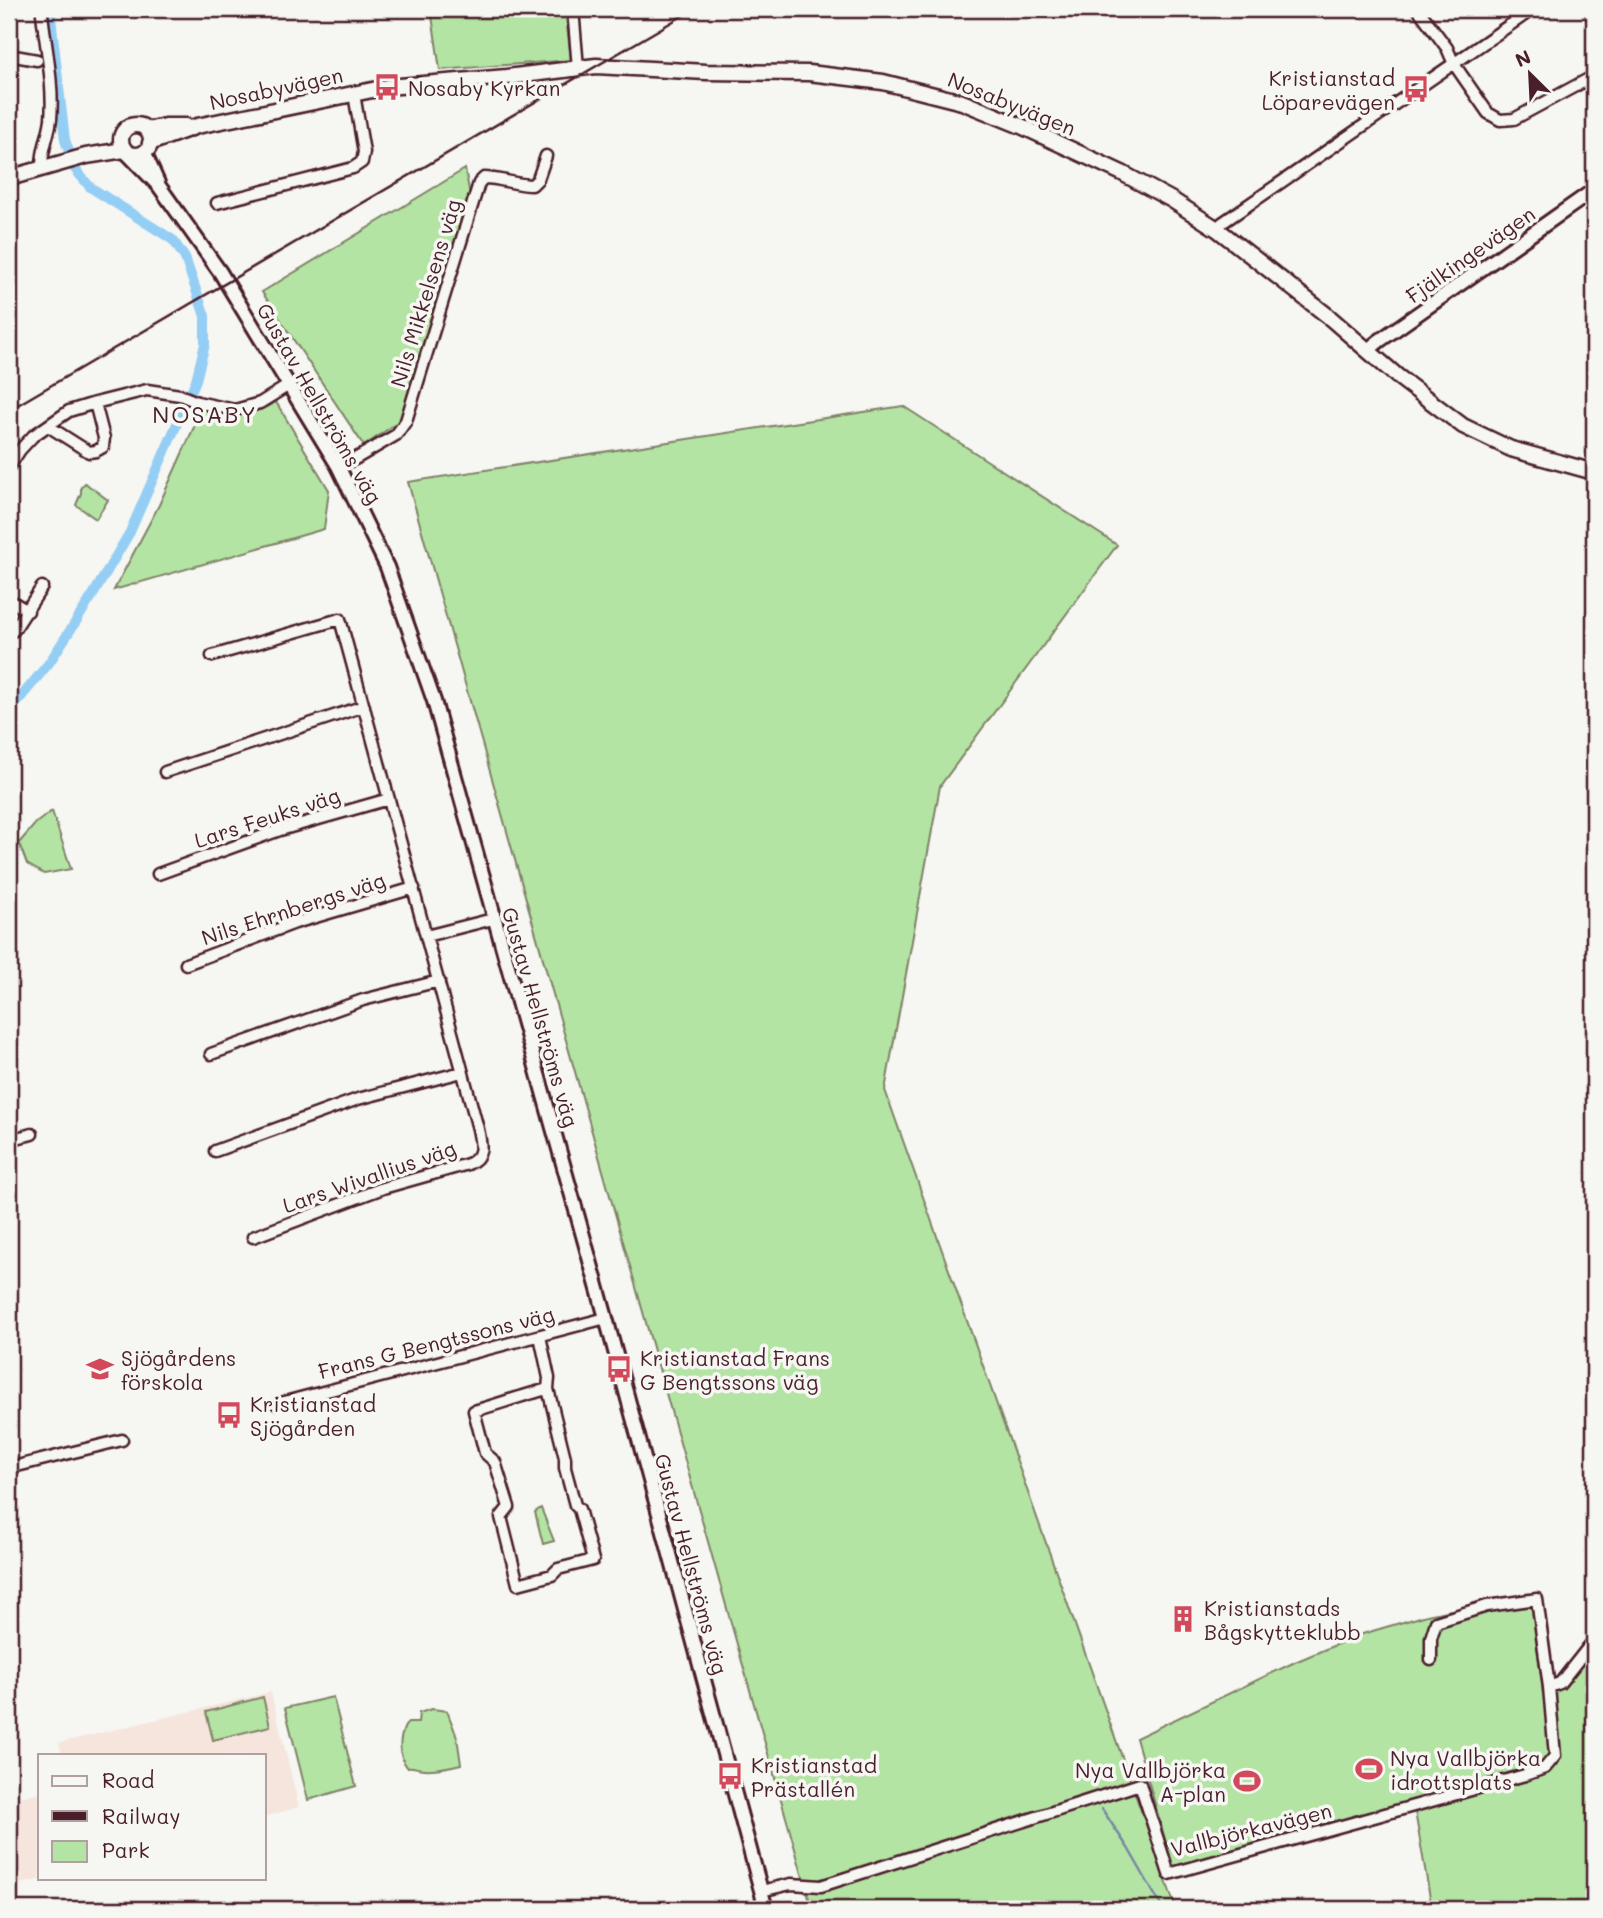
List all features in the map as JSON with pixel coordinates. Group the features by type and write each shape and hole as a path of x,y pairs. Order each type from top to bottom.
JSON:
{"main road":[{"name":"Nosabyvägen","path":"147,142 197,126 387,87 596,66 706,72 809,73 883,82 932,93 1021,125 1172,200 1217,229 1463,426 1511,449 1594,472"},
{"path":"9,178 77,158 126,151 136,155 147,142 141,126 134,125 77,158"},
{"path":"122,133 121,142 126,151"}],"street":[{"path":"573,9 578,68"},
{"path":"1418,9 1447,48 1454,64 1488,113 1500,120 1514,119 1594,76"},
{"path":"1217,229 1533,9"},
{"path":"1589,9 1594,17"},
{"path":"42,14 51,91 51,118 42,155 42,168"},
{"path":"9,55 37,60"},
{"path":"217,203 353,169 362,162 364,152 354,94"},
{"name":"Gustav Hellströms väg","path":"147,142 159,187"},
{"name":"Gustav Hellströms väg","path":"126,151 159,187 220,272 338,466 387,568 416,647 434,701 606,1318 766,1909"},
{"name":"Nils Mikkelsens väg","path":"338,466 396,435 406,421 479,183 484,178 493,178 532,185 538,179 546,156"},
{"name":"Fjälkingevägen","path":"1368,350 1594,190"},
{"path":"9,467 26,443 48,426 69,411 95,403 147,390 180,395 234,410 260,403 289,385"},
{"path":"48,426 89,452 96,452 103,447 104,438 95,403"},
{"path":"9,633 14,630 42,587"},
{"path":"9,600 27,611"},
{"name":"Lars Wivallius väg","path":"212,656 340,619 439,981 482,1150 476,1161 383,1188 253,1237"},
{"path":"165,772 363,706"},
{"name":"Lars Feuks väg","path":"158,874 280,830 389,799"},
{"name":"Nils Ehrnbergs väg","path":"186,964 295,923 414,888"},
{"path":"426,936 493,919"},
{"path":"211,1054 363,999 439,981"},
{"path":"215,1151 358,1099 462,1072"},
{"path":"9,1140 32,1134"},
{"name":"Frans G Bengtssons väg","path":"277,1404 606,1318"},
{"path":"540,1336 565,1468 593,1560 518,1584 501,1517 509,1507 495,1462 485,1453 474,1411 548,1389"},
{"path":"9,1468 122,1440"},
{"path":"1431,1660 1431,1638 1436,1622 1487,1606 1537,1600 1549,1687 1560,1684 1594,1640"},
{"name":"Vallbjörkavägen","path":"761,1891 791,1884 821,1886 1140,1784 1169,1874 1545,1768 1555,1756 1549,1687"}],"shaded area":[{"path":"271,1692 299,1807 266,1816 266,1754 62,1754 59,1743"},
{"path":"38,1793 39,1880 9,1886 9,1800"}],"green space":[{"path":"431,9 565,9 571,60 440,70"},
{"path":"465,169 470,195 401,420 364,446 262,292"},
{"path":"276,402 329,490 324,529 114,590 159,505 203,407 240,415"},
{"path":"903,406 1117,545 940,786 885,1090 1176,1909 812,1909 408,482"},
{"path":"85,483 108,500 96,519 76,505 81,487"},
{"path":"52,811 71,869 44,874 27,864 19,843 36,823"},
{"path":"541,1508 554,1541 543,1544 535,1512"},
{"name":"Nya Vallbjörka idrottsplats","path":"1531,1594 1543,1694 1558,1691 1594,1646 1594,1909 1432,1909 1413,1800 1173,1867 1136,1738 1295,1662 1359,1635 1427,1615"},
{"path":"263,1697 270,1726 213,1740 206,1712"},
{"path":"333,1697 356,1786 308,1800 285,1708"},
{"path":"432,1709 447,1711 457,1737 461,1764 434,1769 407,1767 400,1747 405,1726 408,1723 418,1723 419,1713"}],"waterway":[{"path":"9,709 49,663 130,532 196,380 205,344 205,316 185,258 173,240 90,187 75,169 65,140 50,9"},
{"path":"1102,1809 1163,1909"}],"railway":[{"path":"9,410 694,9"}],"place":[{"name":"Nosaby Kyrkan","path":"387,87"},
{"name":"Kristianstad Löparevägen","path":"1416,89"},
{"name":"Sjögårdens förskola","path":"100,1369"},
{"name":"Kristianstad Frans G Bengtssons väg","path":"619,1369"},
{"name":"Kristianstad Sjögården","path":"229,1415"},
{"name":"Kristianstads Bågskytteklubb","path":"1183,1619"},
{"name":"Nya Vallbjörka idrottsplats","path":"1369,1769"},
{"name":"Kristianstad Prästallén","path":"730,1776"},
{"name":"Nya Vallbjörka A-plan","path":"1247,1781"}],"district":[{"name":"NOSABY","path":"205,414"}]}
